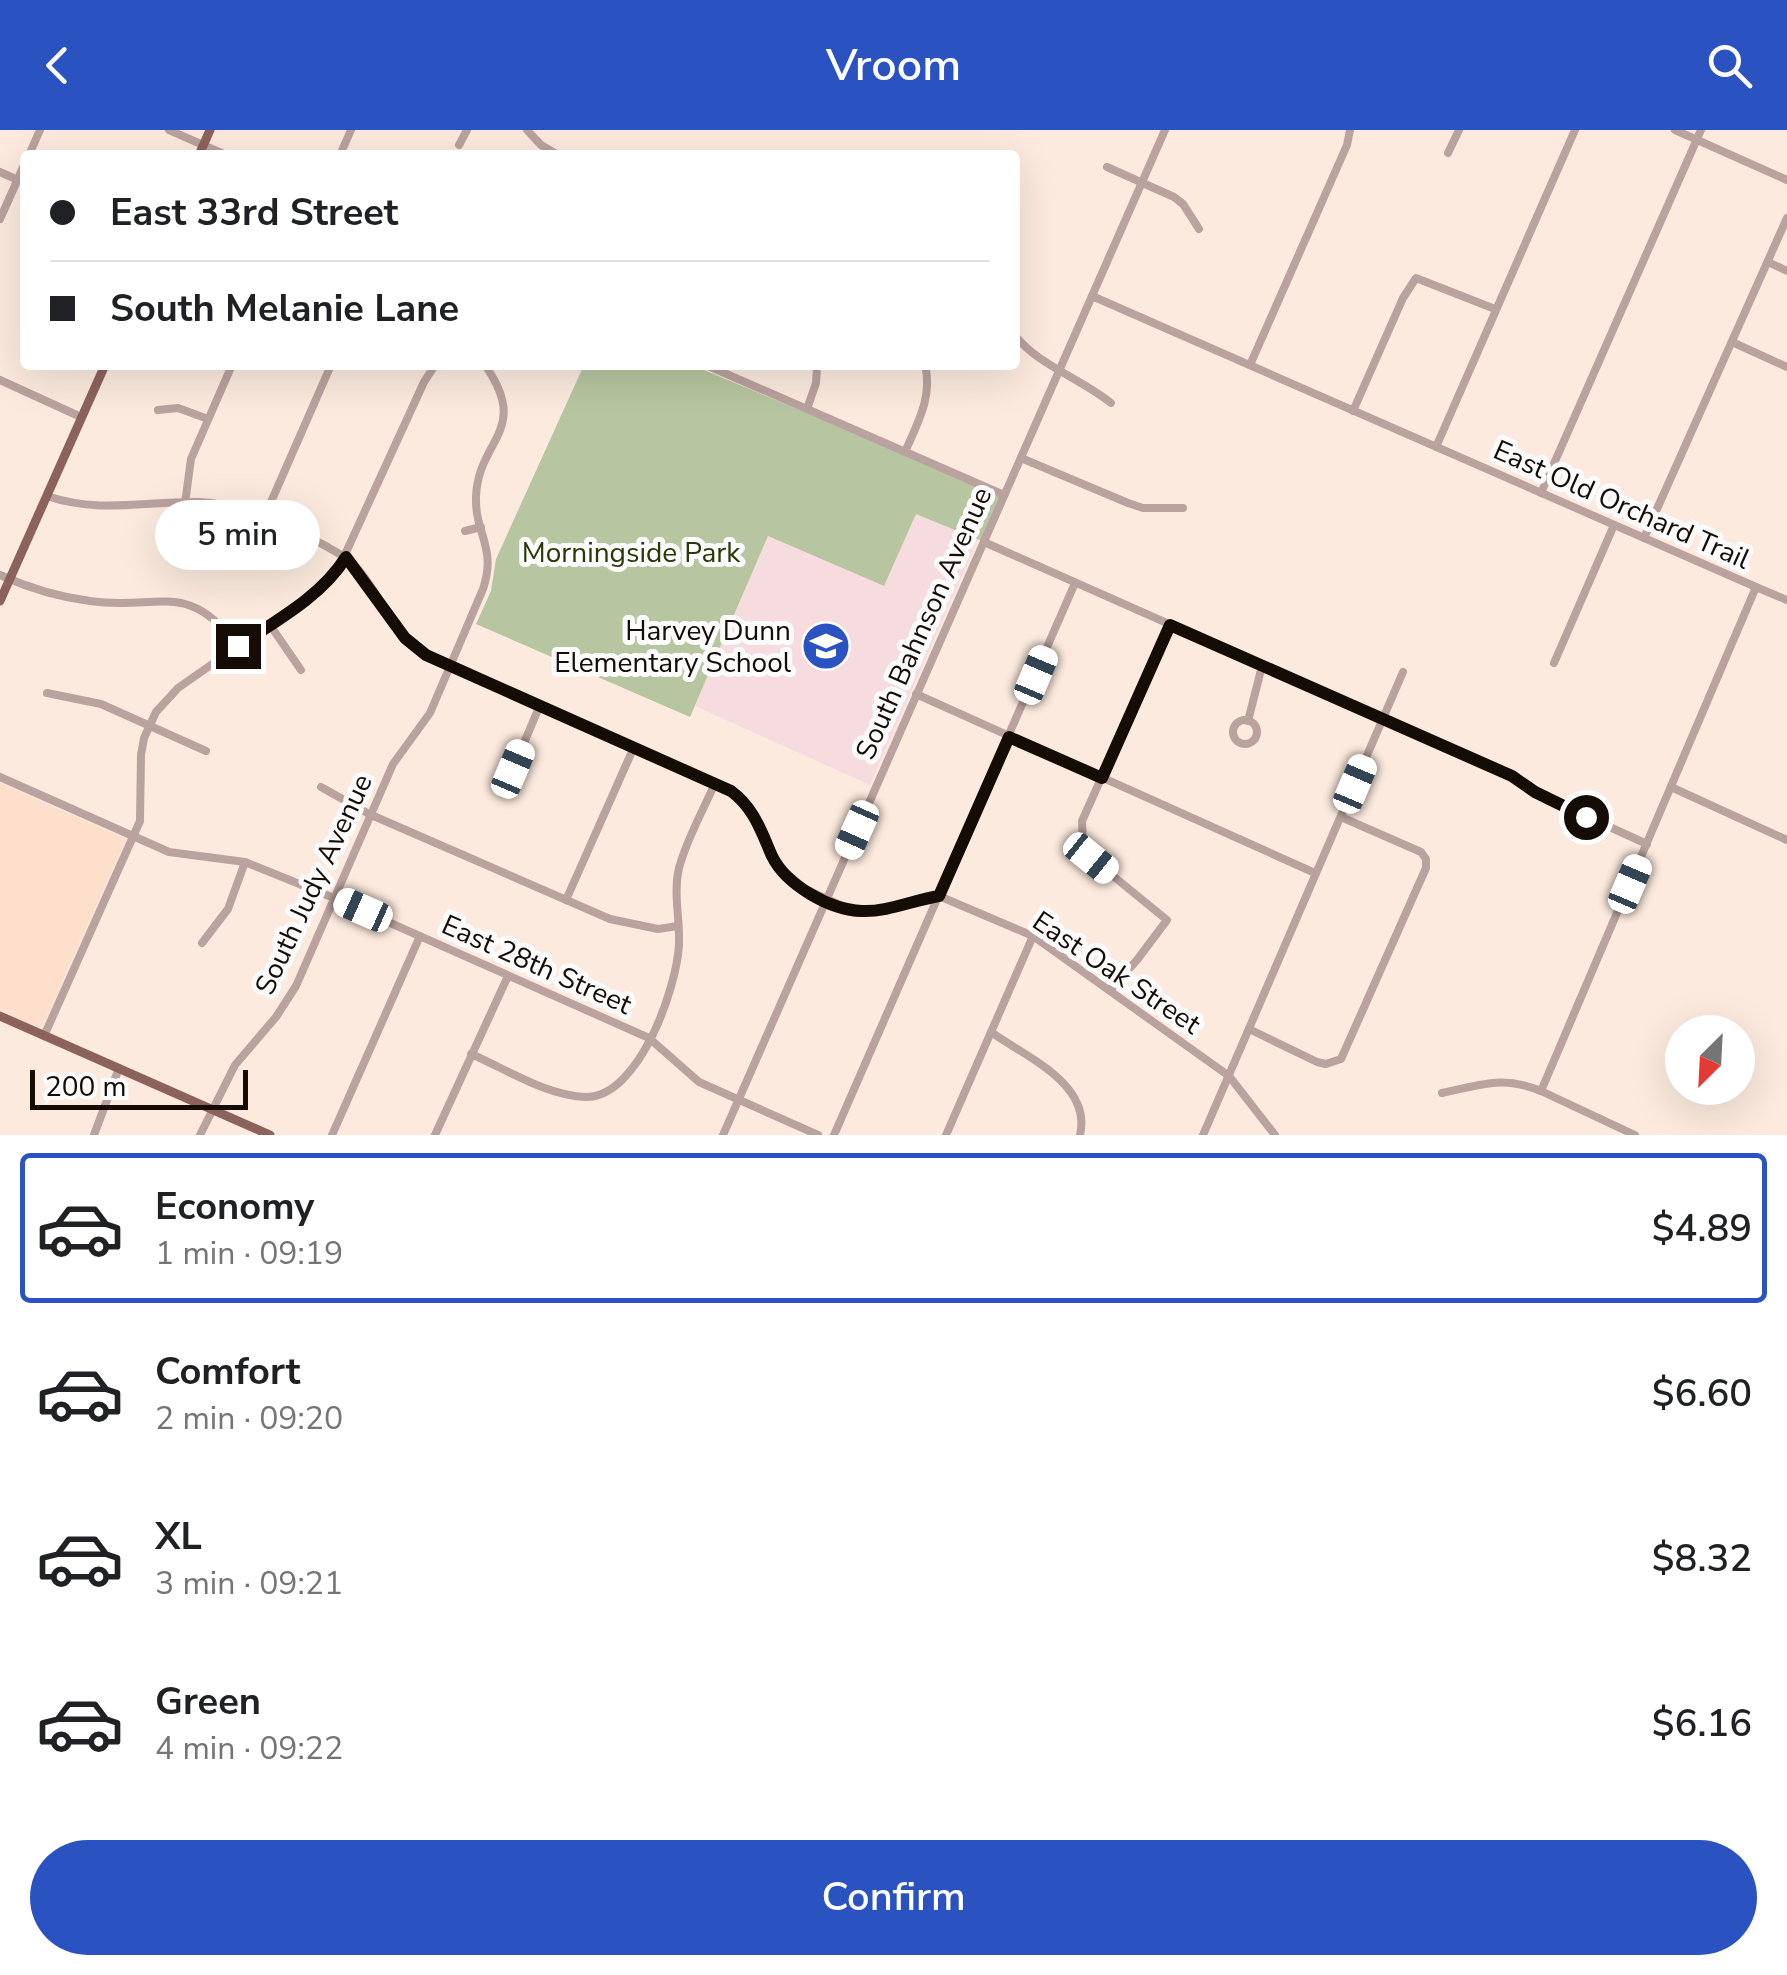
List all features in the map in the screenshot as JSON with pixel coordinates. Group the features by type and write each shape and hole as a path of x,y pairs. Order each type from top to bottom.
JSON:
{"main road":[{"path":"201,150 210,130"},
{"path":"0,601 5,577 102,370"},
{"path":"0,1016 270,1135"}],"street":[{"path":"169,130 201,150"},
{"path":"459,145 467,130"},
{"path":"527,130 550,150"},
{"name":"South Bahnson Avenue","path":"723,1135 1165,130"},
{"path":"1250,365 1347,145 1350,130"},
{"path":"1448,153 1459,130"},
{"path":"1436,447 1574,130"},
{"path":"1675,130 1698,135 1787,180"},
{"path":"1541,493 1698,135"},
{"path":"1107,168 1183,204 1198,228"},
{"path":"0,172 18,180"},
{"path":"0,219 20,175"},
{"path":"1644,538 1787,218"},
{"path":"1768,262 1787,271"},
{"path":"1354,410 1402,298 1416,278 1496,309"},
{"name":"East Old Orchard Trail","path":"1092,296 1756,587 1541,1091"},
{"path":"1020,341 1027,350 1111,403"},
{"path":"1732,342 1787,368"},
{"path":"185,503 191,460 230,370"},
{"path":"264,518 329,370"},
{"path":"44,1036 134,836 143,807 141,755 150,725 164,700 328,581 346,557 432,370"},
{"name":"South Judy Avenue","path":"200,1135 234,1064 276,1016 296,986 393,764 430,713 489,571 489,553 476,500 478,484 505,414 503,394 488,370"},
{"path":"717,370 1004,496"},
{"path":"807,409 817,370"},
{"path":"906,452 926,402 926,370"},
{"path":"0,380 82,417"},
{"path":"158,410 178,408 208,419"},
{"path":"1020,458 1128,504 1182,508"},
{"path":"46,496 77,506 217,504 264,518 346,557 405,638 426,655 715,783 746,803 783,872 826,900 866,912 939,896"},
{"path":"1554,663 1614,525"},
{"path":"464,531 481,527"},
{"path":"984,542 1512,776 1556,803 1646,844"},
{"path":"5,577 49,594 93,602 155,599 185,603 218,620 238,646"},
{"path":"834,1135 1075,583"},
{"path":"1756,587 1787,600"},
{"path":"270,625 301,670"},
{"path":"1110,990 1167,920 1091,858 1083,845 1082,821 1170,625"},
{"path":"1248,720 1262,666"},
{"path":"1202,1135 1403,672"},
{"path":"47,693 100,704 206,751"},
{"path":"916,694 1316,873"},
{"path":"513,769 540,706"},
{"path":"566,900 634,746"},
{"name":"East 28th Street","path":"0,777 169,852 244,862 334,898 649,1038 699,1082 818,1135"},
{"path":"471,1054 557,1092 588,1097 608,1091 626,1079 672,984 679,945 679,869 715,783"},
{"path":"1671,786 1787,840"},
{"path":"321,787 369,814 566,900 633,926 678,926"},
{"path":"1249,1030 1316,1062 1326,1064 1341,1059 1426,868 1421,852 1342,817"},
{"path":"202,943 228,909 244,862"},
{"name":"East Oak Street","path":"939,896 1033,936 1110,990 1229,1076 1275,1135"},
{"path":"332,1135 420,936"},
{"path":"946,1135 1033,936"},
{"path":"435,1135 508,976"},
{"path":"991,1032 1068,1086 1079,1100 1080,1135"},
{"path":"94,1135 119,1068"},
{"path":"1442,1093 1503,1080 1522,1083 1636,1135"}],"shaded area":[{"name":"Harvey Dunn Elementary School","path":"916,513 978,540 870,785 695,706 768,536 884,586"},
{"path":"0,783 126,839 41,1029 0,1010"}],"green space":[{"name":"Morningside Park","path":"582,370 704,370 1004,495 984,542 916,514 884,586 768,536 690,717 476,624 491,591 496,559"}],"place":[{"name":"Harvey Dunn Elementary School","path":"826,646"}],"route":[{"path":"238,646 315,592 337,572 346,557 415,648 731,791 746,803 776,864 791,880 826,900 866,912 939,896 1009,737 1102,778 1170,625 1512,776 1586,817"}]}
